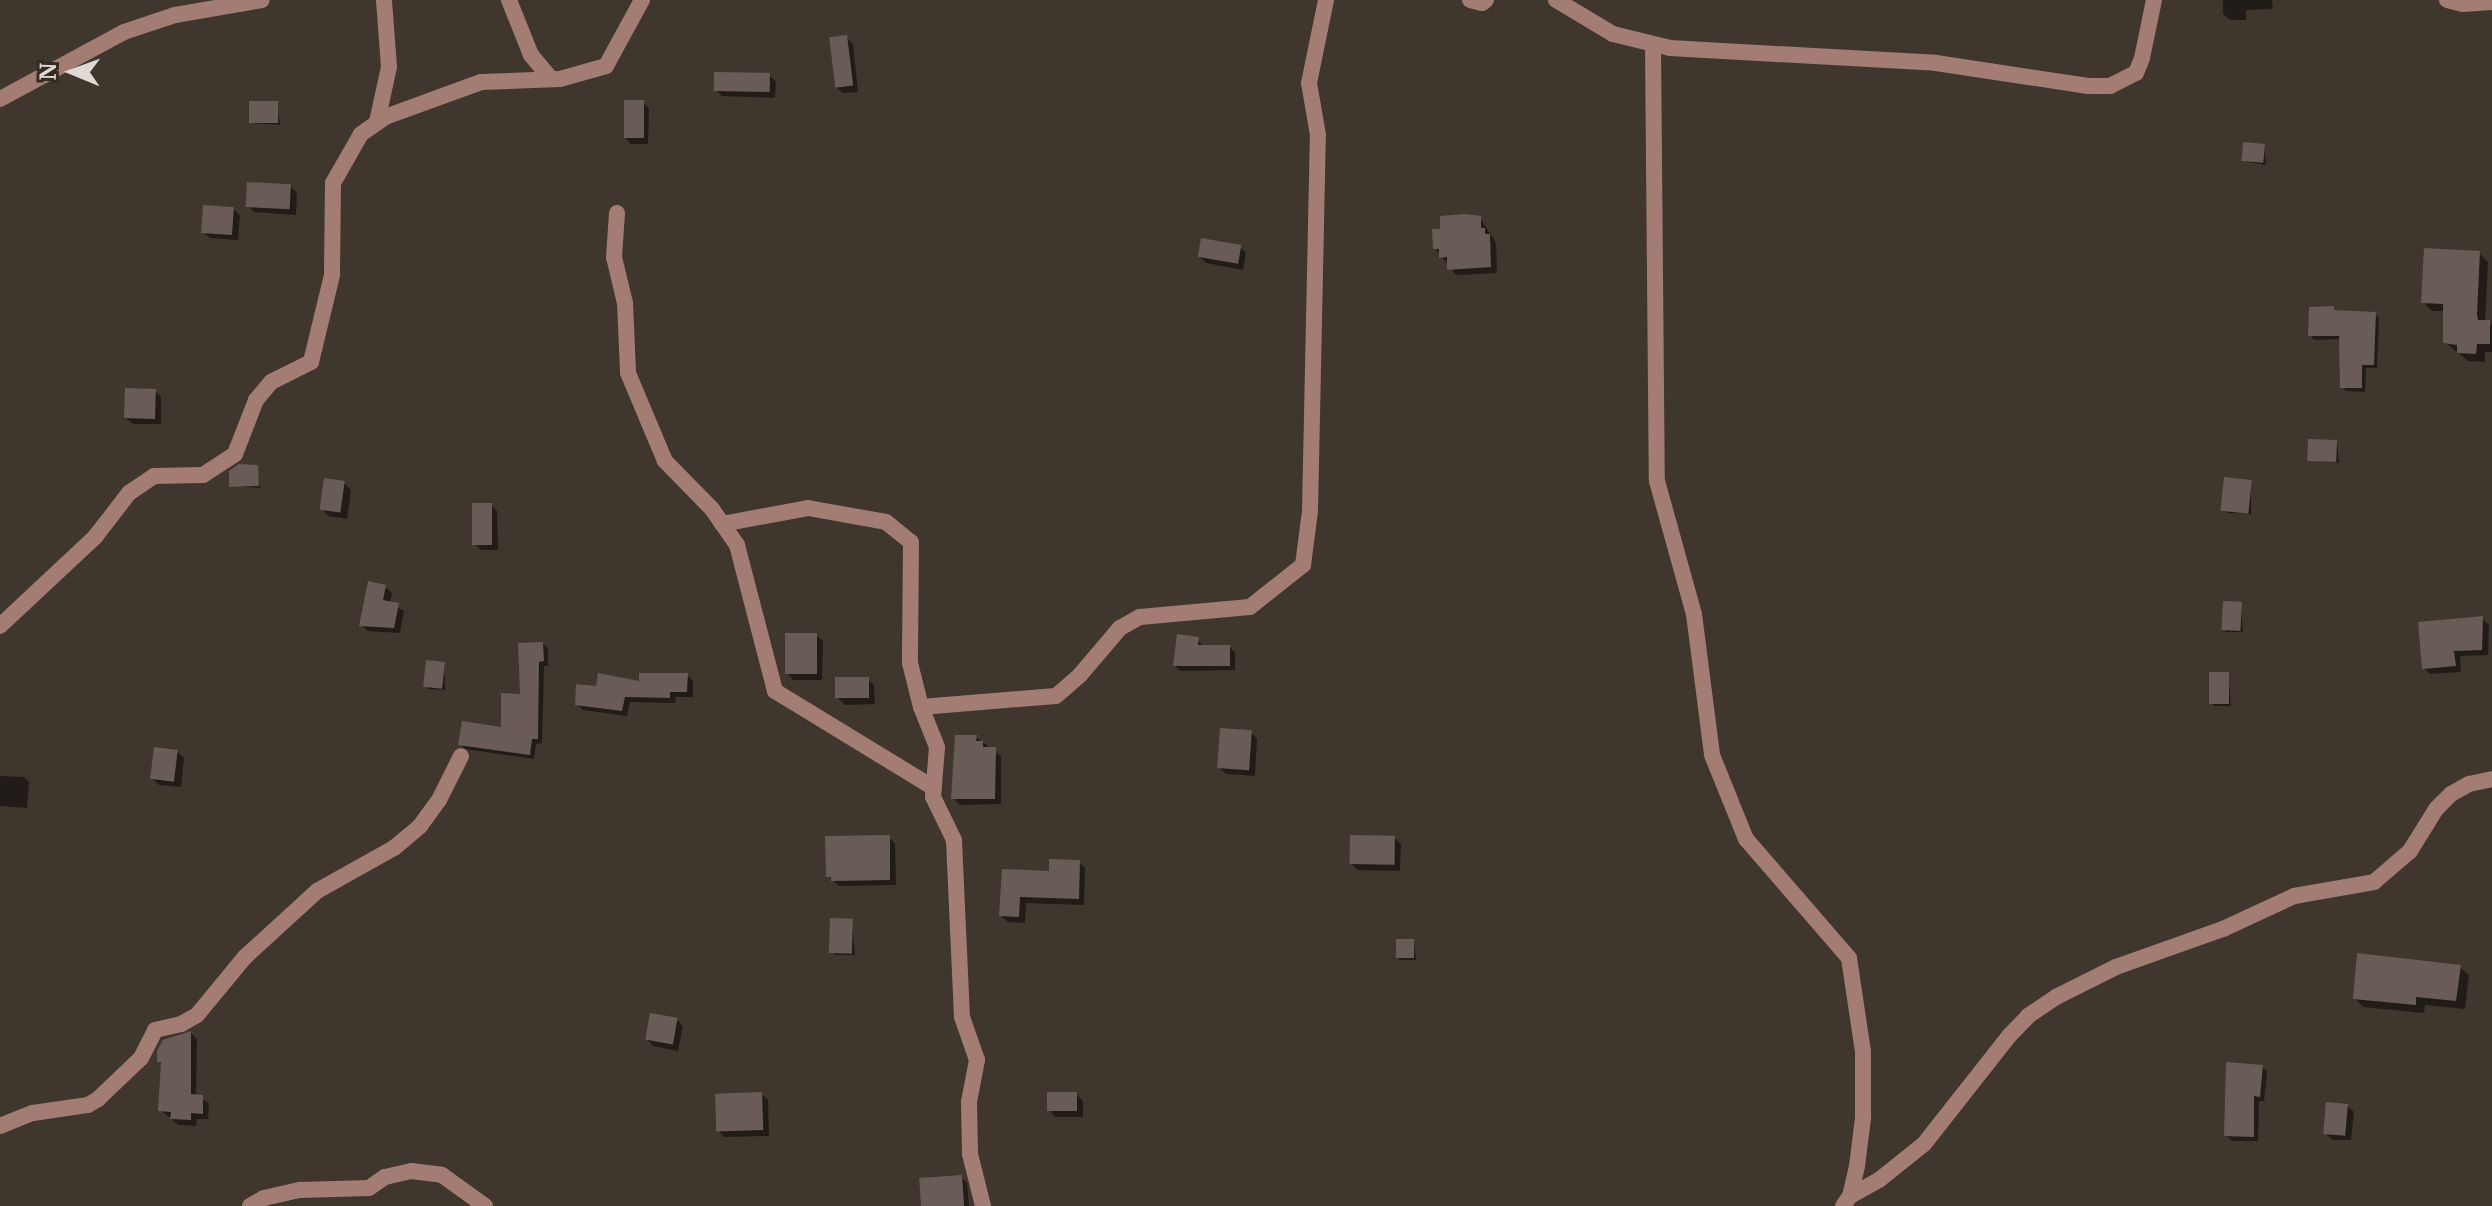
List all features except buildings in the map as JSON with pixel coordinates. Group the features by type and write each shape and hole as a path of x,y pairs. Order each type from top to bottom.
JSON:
{"street":[{"path":"0,99 124,32 175,15 262,0"},
{"path":"377,122 389,67 384,0"},
{"path":"509,0 531,55 551,79"},
{"path":"0,626 95,537 129,493 154,476 203,475 235,454 256,400 271,382 311,362 332,275 333,183 361,134 377,122 481,82 551,79 606,66 642,0"},
{"path":"921,707 1056,696 1080,675 1120,628 1140,617 1250,607 1303,565 1310,511 1318,135 1309,83 1326,0"},
{"path":"1470,0 1482,3 1486,0"},
{"path":"1556,0 1613,34 1653,45 1704,53 1949,64 2088,86 2110,86 2136,73 2154,0"},
{"path":"2447,0 2463,4 2492,2"},
{"path":"1653,45 1657,481 1694,614 1712,755 1746,839 1849,958 1863,1052 1863,1105 1846,1201"},
{"path":"617,213 614,257 625,303 628,373 665,461 737,545 775,691 934,788"},
{"path":"722,524 808,508 886,522 911,542 910,663 921,707 937,747 933,797 954,840 962,1017 977,1060 969,1102 970,1154 983,1206"},
{"path":"0,1126 33,1113 88,1105 98,1099 141,1058 155,1030 181,1024 197,1015 245,957 317,891 394,848 420,826 444,792 461,756"},
{"path":"1846,1201 1879,1180 1924,1144 2009,1036 2028,1016 2047,1003 2116,967 2223,929 2294,896 2374,882 2410,851 2436,809 2451,794 2469,784 2492,779"},
{"path":"250,1206 274,1195 284,1196 300,1190 369,1188 396,1173 411,1171 442,1175 485,1206"}]}
